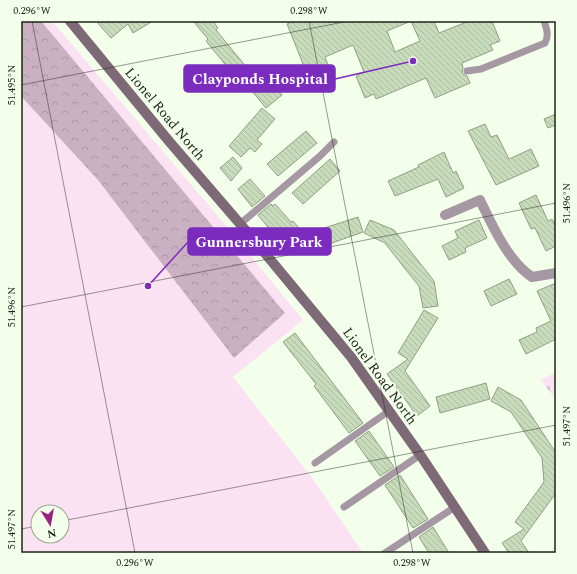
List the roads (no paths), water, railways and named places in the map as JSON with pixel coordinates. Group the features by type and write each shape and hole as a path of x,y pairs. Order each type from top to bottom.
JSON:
{"street":[{"name":"Lionel Road North","path":"70,21 351,358 420,455 485,553"},
{"path":"445,215 480,200 497,235 509,253 526,273 532,277 556,273"}],"lane":[{"path":"467,71 481,69 545,43 548,31 544,21"},
{"path":"240,224 320,156 334,142"},
{"path":"315,463 389,411"},
{"path":"344,507 420,455"},
{"path":"385,553 455,506"}],"place":[{"name":"Clayponds Hospital","path":"413,61"},
{"name":"Gunnersbury Park","path":"148,286"}]}
